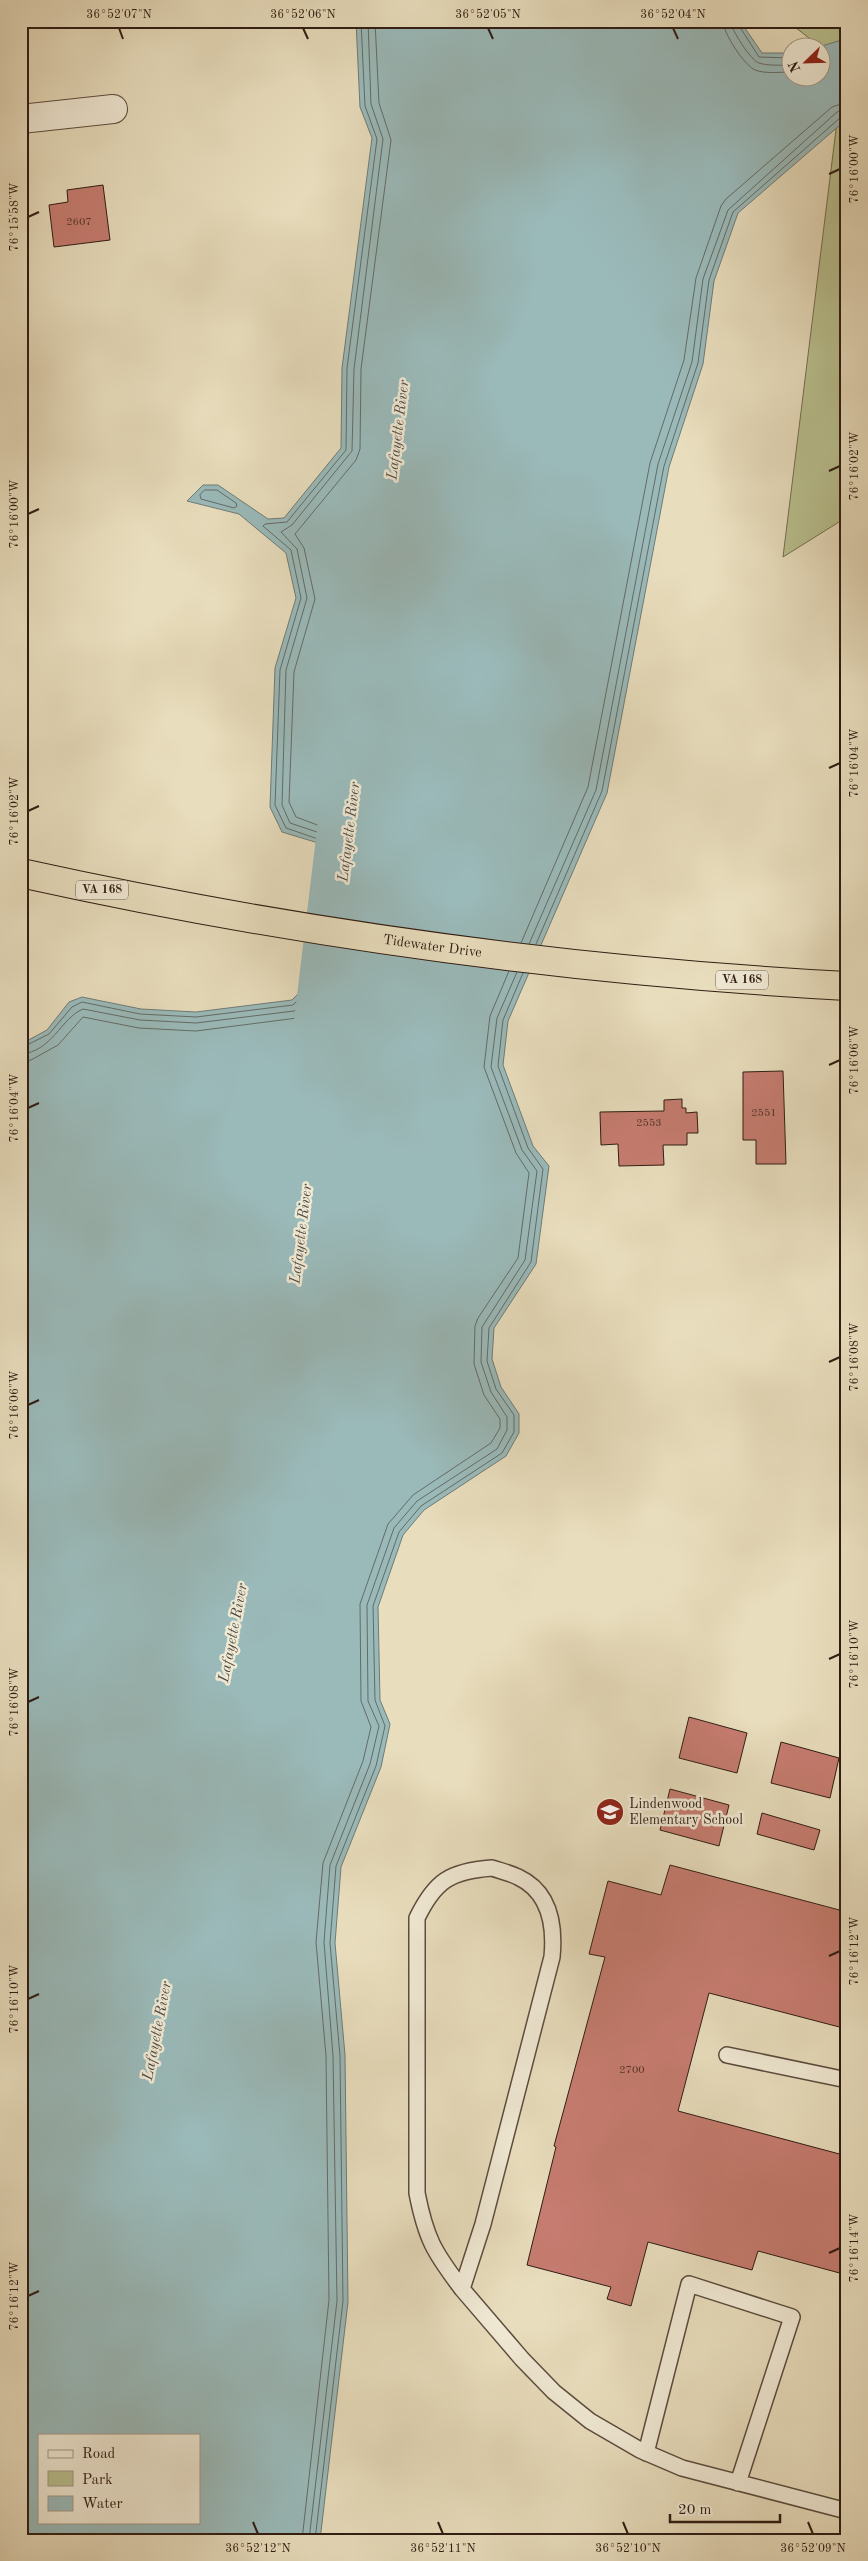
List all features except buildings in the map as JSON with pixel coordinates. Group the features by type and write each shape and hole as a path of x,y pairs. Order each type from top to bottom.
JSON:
{"highway":[{"name":"Tidewater Drive","path":"21,873 293,926 439,948 638,971 736,980 847,986"}],"street":[{"path":"21,119 113,108"}],"lane":[{"path":"462,2289 483,2224 552,1957 554,1933 548,1910 538,1893 519,1877 492,1868 468,1870 442,1882 428,1897 417,1918 417,2193 423,2227 435,2253 462,2289 522,2359 554,2392 590,2421 646,2453 682,2468 847,2511"},
{"path":"727,2055 847,2080"},
{"path":"646,2453 689,2284 792,2317 738,2483"}],"green space":[{"path":"787,21 847,21 847,517 783,557 844,65 830,54 830,38 809,38"}],"water":[{"path":"356,21 740,21 762,53 780,53 780,88 830,88 830,44 838,41 847,42 847,119 738,213 714,281 703,364 669,467 607,793 508,1021 503,1065 533,1146 549,1166 536,1264 494,1328 492,1359 501,1387 519,1414 519,1433 506,1456 424,1510 403,1535 378,1607 380,1700 390,1724 381,1767 341,1867 335,1943 345,2055 348,2302 320,2540 21,2540 21,1044 47,1030 69,1002 82,997 141,1009 196,1012 292,1000 348,942 353,892 315,842 282,832 270,807 275,668 296,598 286,553 239,514 187,501 203,485 218,485 268,519 284,518 341,448 342,368 372,138 360,107"}],"waterway":[{"name":"Lafayette River","path":"324,1047 355,790"}],"place":[{"name":"Lindenwood Elementary School","path":"610,1812"}]}
